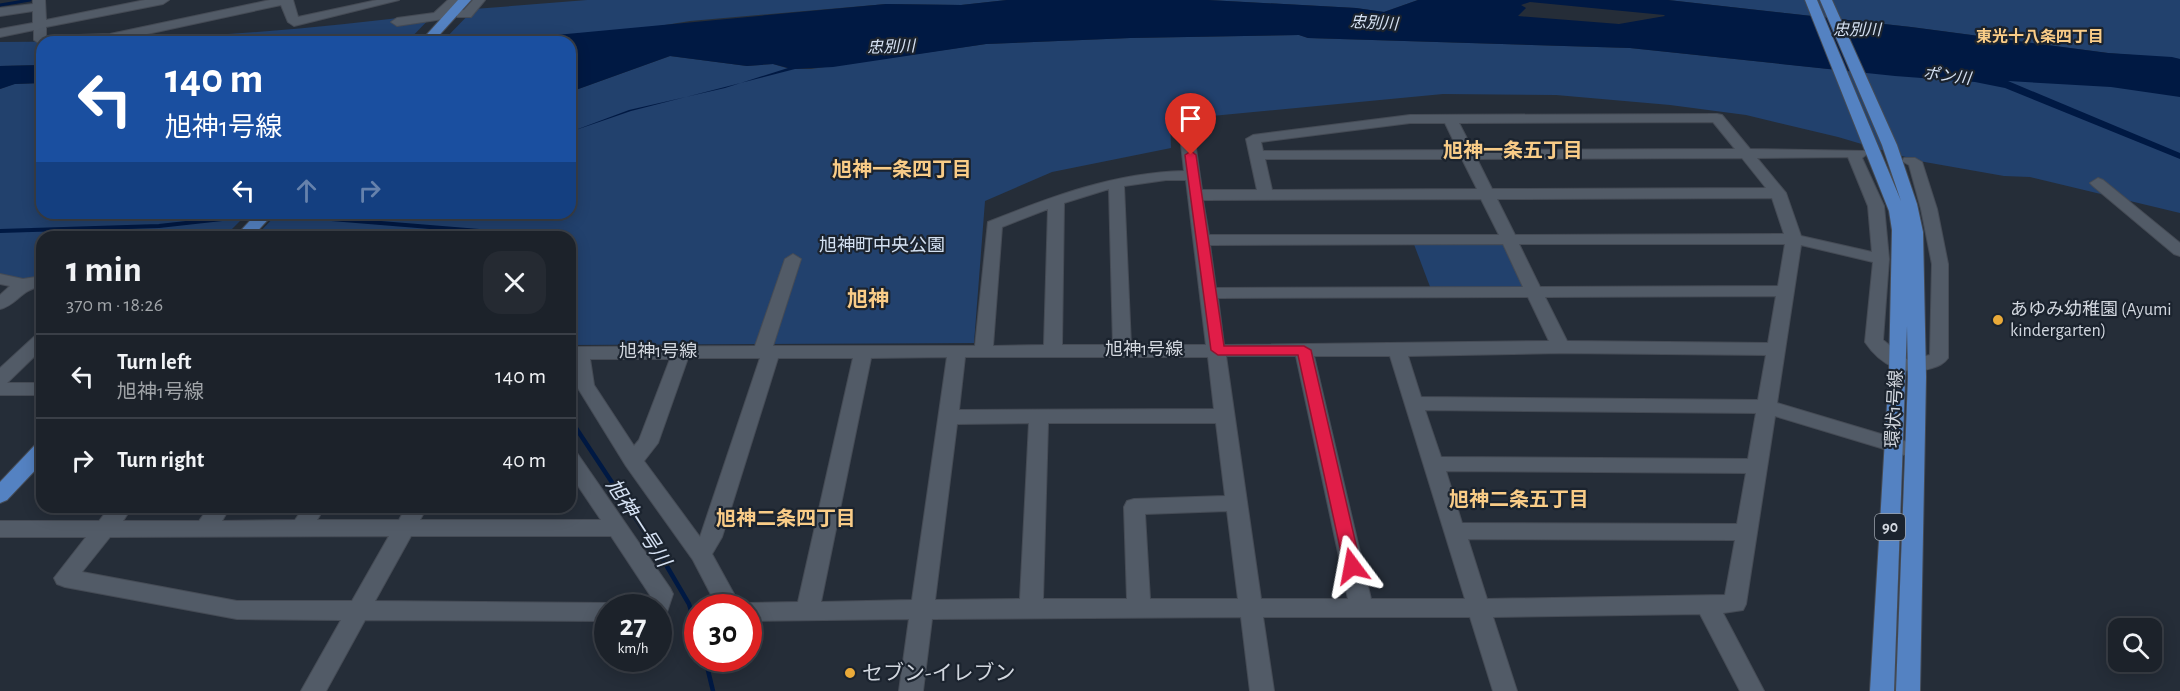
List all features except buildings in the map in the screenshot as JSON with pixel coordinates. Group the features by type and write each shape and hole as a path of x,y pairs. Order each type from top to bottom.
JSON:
{"main road":[{"path":"429,36 439,19 465,0"},
{"name":"環状1号線","path":"1811,0 1897,211 1907,366"},
{"name":"環状1号線","path":"1826,0 1884,135 1912,212 1915,232 1904,448 1908,691"},
{"path":"249,231 260,219"},
{"name":"環状1号線","path":"1882,691 1904,448"},
{"path":"0,495 36,456"}],"street":[{"path":"0,33 163,0"},
{"path":"119,36 286,0 294,22 393,0"},
{"path":"397,21 439,19 455,0"},
{"path":"461,14 467,14 479,0"},
{"path":"0,12 40,2 40,36"},
{"path":"762,612 1031,608 1479,609 1735,604 1794,239 1778,193 1717,118 1410,119 1253,139 1264,194"},
{"path":"1451,120 1561,347"},
{"path":"1187,135 1218,350 1262,691"},
{"path":"1257,155 1857,153 1876,206 1881,259 1874,342 1907,366 1939,358 1940,264 1929,209 1915,162 1909,161"},
{"path":"984,351 994,225 1073,192 1156,175 1194,174"},
{"path":"1116,182 1122,350"},
{"path":"2098,183 2180,251"},
{"path":"1197,195 1778,193"},
{"path":"1053,351 1056,200"},
{"path":"1202,240 1794,239 1881,259"},
{"path":"701,554 711,537 793,260"},
{"path":"0,279 23,284 36,282"},
{"path":"0,304 23,284"},
{"path":"1209,293 1786,291"},
{"path":"0,379 36,345"},
{"name":"旭神1号線","path":"576,353 1397,350 1561,347 1776,349"},
{"path":"1304,350 1362,609"},
{"path":"1397,350 1505,691"},
{"path":"912,691 957,351"},
{"path":"633,460 648,443 681,352"},
{"path":"808,610 863,352"},
{"path":"576,356 585,385 633,460 701,554 722,594"},
{"path":"0,389 36,389"},
{"path":"1415,403 1768,407 1904,448"},
{"path":"1031,608 1039,416"},
{"path":"948,417 1225,416"},
{"path":"1434,464 1756,466"},
{"path":"576,467 662,594"},
{"path":"1139,608 1134,507 1237,503"},
{"path":"117,513 65,578 237,610 594,612"},
{"path":"205,529 216,513"},
{"path":"301,529 311,513"},
{"path":"313,691 414,513"},
{"path":"0,529 618,528"},
{"path":"1455,531 1745,532"},
{"path":"1706,604 1752,691"}],"green space":[{"path":"587,0 1007,0 961,5 886,4 552,36 448,36 474,9"},
{"path":"1208,0 1418,0 1384,12 1356,8"},
{"path":"1668,0 2180,0 2180,59 2108,53 1911,27"},
{"path":"435,13 413,36 196,36 273,31"},
{"name":"旭神町中央公園","path":"1299,35 1308,38 1630,48 1848,71 1833,35 2180,93 2180,213 2030,177 2004,176 1919,161 1838,137 1746,115 1670,105 1556,95 1443,94 1170,120 1171,148 1052,172 985,201 974,343 576,345 576,231 261,231 272,219 576,219 576,90 670,56 747,66 773,64 790,69 811,69 986,44 1130,38"},
{"path":"36,41 36,65 0,66 0,42"},
{"path":"36,83 36,219 242,219 230,231 36,231 36,279 25,280 0,274 0,89 14,84"},
{"path":"1412,239 1510,239 1535,291 1432,292"}],"water":[{"path":"1007,0 1208,0 1356,8 1384,12 1418,0 1668,0 1911,27 2108,53 2180,59 2180,97 2111,87 2008,81 2180,153 2180,159 2005,88 1975,82 1895,76 1630,48 1308,38 1299,35 1130,38 986,44 833,67 795,69 742,82 788,68 773,64 747,66 670,56 576,90 576,36 544,36 886,4 961,5","holes":["1530,2 1665,16 1619,24 1518,16 1526,8 1521,5"]},
{"path":"36,65 36,83 15,84 0,89 0,66"},
{"path":"742,82 725,88 685,97"},
{"path":"685,97 631,111 576,130 629,110"}],"waterway":[{"path":"0,5 30,0"},
{"name":"旭神一号川","path":"0,231 159,226 223,219"},
{"name":"旭神一号川","path":"331,219 479,231"},
{"name":"旭神一号川","path":"576,428 662,558 684,595"},
{"name":"旭神一号川","path":"708,672 713,691"}],"place":[{"name":"あゆみ幼稚園 (Ayumi kindergarten)","path":"1998,320"},
{"name":"セブン-イレブン","path":"850,673"}],"district":[{"name":"東光十八条四丁目","path":"2040,37"},
{"name":"旭神一条五丁目","path":"1513,151"},
{"name":"旭神一条四丁目","path":"902,170"},
{"name":"旭神","path":"868,299"},
{"name":"旭神二条五丁目","path":"1519,500"},
{"name":"旭神二条四丁目","path":"786,519"}],"route":[{"path":"1191,155 1218,350 1304,350 1352,566"}],"water label":[{"name":"忠別川","path":"1374,23"},
{"name":"忠別川","path":"1857,30"},
{"name":"忠別川","path":"891,47"},
{"name":"ポン川","path":"1947,76"}]}
